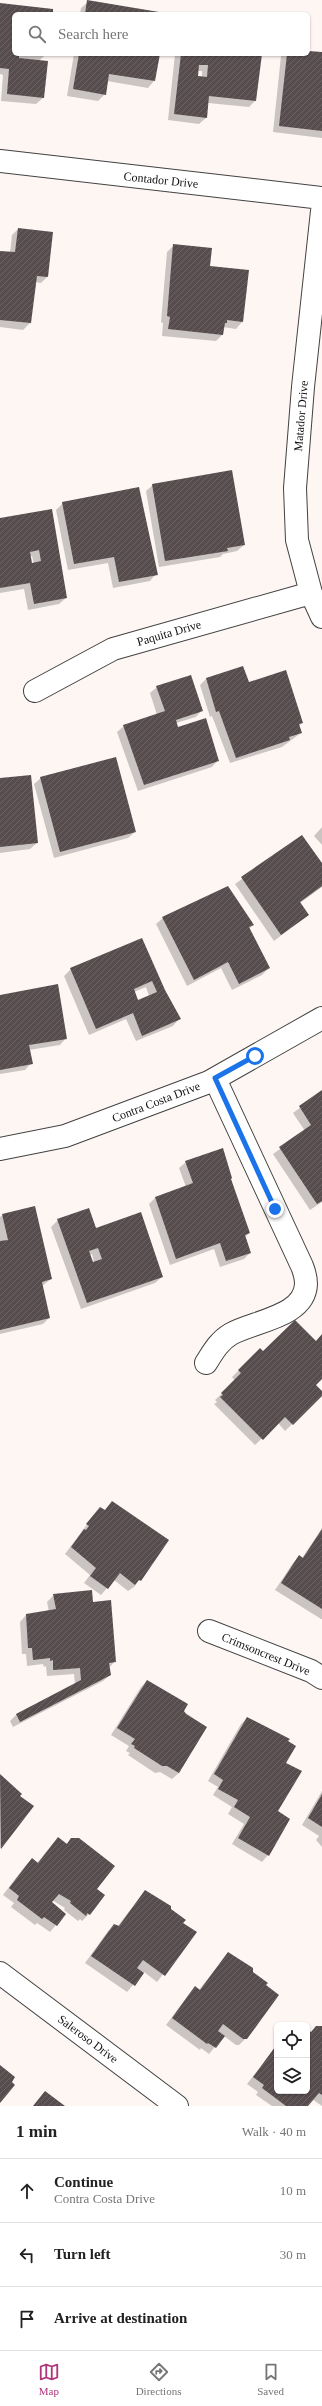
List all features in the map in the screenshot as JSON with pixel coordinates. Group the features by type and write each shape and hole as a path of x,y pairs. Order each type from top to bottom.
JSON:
{"street":[{"name":"Contador Drive","path":"0,161 322,198"},
{"name":"Matador Drive","path":"322,211 303,387 295,488 297,540 311,593 322,616"},
{"name":"Paquita Drive","path":"35,691 113,649 311,593"},
{"name":"Contra Costa Drive","path":"0,1149 65,1136 215,1078 322,1018"},
{"path":"206,1364 217,1345 231,1334 289,1310 302,1298 306,1284 302,1266 215,1078"},
{"name":"Crimsoncrest Drive","path":"209,1631 311,1671 322,1678"},
{"name":"Saleroso Drive","path":"0,1973 177,2106"}],"building":[{"path":"87,0 159,12 85,12"},
{"path":"0,3 53,9 53,12 12,12 12,56 48,61 44,98 7,94 9,69 0,68"},
{"path":"310,51 322,52 322,131 279,126 287,56 310,56"},
{"path":"79,56 160,56 155,81 109,74 106,95 73,89"},
{"path":"181,56 262,56 256,101 209,96 207,118 174,114","holes":["199,65 208,65 207,77 198,76"]},
{"path":"18,228 53,232 48,277 37,276 31,323 0,320 0,251 15,252"},
{"path":"173,244 212,248 210,266 249,270 243,322 227,320 223,335 168,329 170,317 167,316"},
{"path":"232,470 245,545 227,548 228,551 165,561 152,484"},
{"path":"139,487 158,575 119,582 114,557 74,564 62,502"},
{"path":"52,509 67,598 34,604 30,583 0,588 0,518","holes":["39,550 41,561 32,563 30,552"]},
{"path":"243,666 249,682 286,670 303,723 299,724 302,733 289,737 290,740 236,758 219,711 216,712 206,678"},
{"path":"191,675 203,711 176,720 178,727 206,718 219,761 144,785 123,725 165,711 156,686"},
{"path":"116,757 136,832 60,852 40,777"},
{"path":"31,775 38,843 0,847 0,778"},
{"path":"302,835 322,863 322,886 300,902 309,915 281,935 241,877"},
{"path":"228,886 254,925 249,927 270,968 239,984 228,962 194,980 162,917"},
{"path":"142,938 165,990 181,1019 142,1036 133,1013 96,1029 70,968","holes":["152,981 157,992 138,1000 134,989"]},
{"path":"58,984 67,1039 29,1045 33,1064 0,1070 0,995"},
{"path":"322,1090 322,1201 317,1204 279,1147 311,1125 299,1106"},
{"path":"223,1148 232,1178 231,1179 250,1233 245,1235 251,1253 226,1261 220,1243 176,1259 155,1197 193,1183 185,1161"},
{"path":"35,1206 52,1279 42,1282 50,1318 0,1330 0,1241 8,1240 2,1214"},
{"path":"89,1208 96,1228 141,1212 163,1277 87,1303 57,1219","holes":["98,1248 102,1259 93,1262 89,1251"]},
{"path":"295,1320 316,1341 322,1334 322,1379 316,1385 322,1391 322,1396 293,1425 285,1417 263,1440 220,1397 223,1395 221,1393 241,1373 238,1370 260,1348 263,1351"},
{"path":"112,1501 169,1540 141,1581 139,1580 135,1585 120,1573 108,1589 90,1576 96,1568 71,1547 84,1529 86,1530 89,1526 86,1524 100,1507 105,1510"},
{"path":"322,1529 322,1609 281,1583 299,1555 303,1558"},
{"path":"92,1590 93,1602 111,1600 116,1662 109,1663 111,1675 20,1722 16,1714 81,1680 80,1668 53,1670 53,1660 50,1661 50,1658 33,1660 32,1648 28,1648 26,1614 56,1609 53,1594"},
{"path":"147,1680 188,1704 184,1711 186,1714 207,1727 179,1773 167,1766 162,1766 134,1748 135,1746 131,1744 135,1739 117,1728"},
{"path":"247,1717 290,1739 288,1741 296,1746 286,1763 302,1771 278,1811 290,1819 269,1856 238,1838 250,1817 234,1807 238,1800 218,1789 223,1780 214,1774"},
{"path":"0,1774 22,1794 20,1796 34,1806 1,1849"},
{"path":"322,1794 322,1827 308,1818"},
{"path":"58,1837 67,1844 71,1838 79,1838 115,1866 97,1889 105,1895 90,1915 87,1913 86,1916 70,1903 71,1901 59,1894 52,1902 66,1914 57,1926 44,1917 42,1919 17,1900 19,1896 9,1888 32,1858 38,1863"},
{"path":"145,1890 171,1906 171,1909 186,1920 183,1923 197,1932 165,1976 143,1960 137,1968 144,1973 135,1986 91,1956 114,1924 119,1926"},
{"path":"228,1952 253,1968 253,1972 268,1983 266,1985 279,1995 247,2039 243,2039 223,2024 218,2031 225,2036 216,2048 208,2043 207,2044 172,2018 195,1986 200,1990"},
{"path":"316,2026 322,2026 322,2095 319,2093 308,2106 286,2106 262,2088 264,2085 253,2077 274,2048 274,2094 310,2094 310,2031 311,2032"},
{"path":"0,2065 15,2077 12,2082 15,2085 0,2103"},
{"path":"45,2091 65,2106 33,2106"}],"route":[{"path":"255,1056 215,1078 275,1209"}]}
